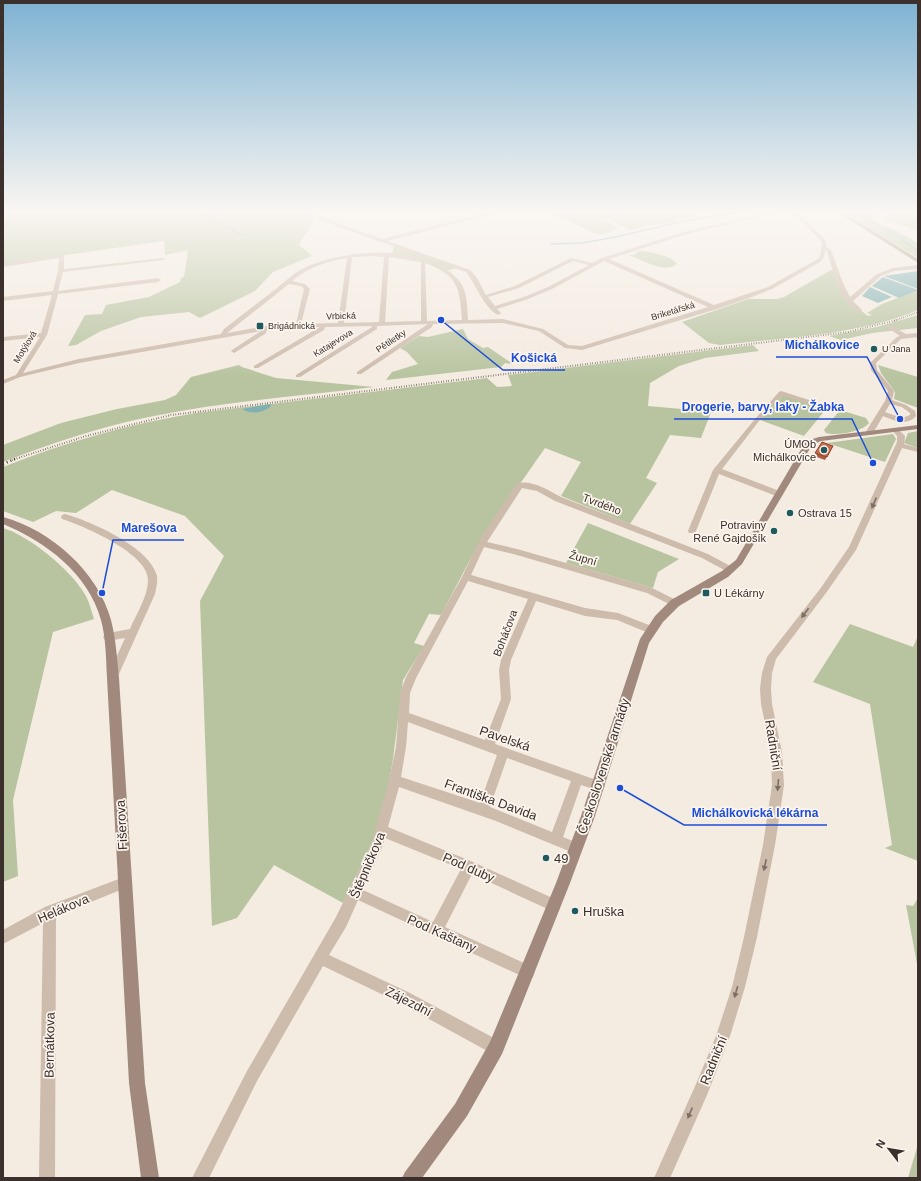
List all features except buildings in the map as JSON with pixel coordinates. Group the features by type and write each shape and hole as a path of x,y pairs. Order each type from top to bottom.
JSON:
{"street":[{"path":"60,271 85,268"},
{"path":"223,335 226,330 299,273 309,268"},
{"path":"340,325 348,268"},
{"path":"382,324 386,268"},
{"path":"422,268 424,322"},
{"path":"438,268 446,272 459,284 465,321"},
{"path":"459,268 472,274 484,297 503,321"},
{"path":"484,297 517,287 555,268"},
{"path":"494,308 526,298 550,288 587,268"},
{"path":"625,268 715,308"},
{"name":"Briketářská","path":"582,348 715,308 760,292 812,268"},
{"path":"835,268 849,301 859,310"},
{"path":"849,301 879,275 898,269 907,268"},
{"name":"Motýlová","path":"18,376 44,335 60,271"},
{"path":"3,299 158,280"},
{"path":"288,282 303,285 307,289 298,326"},
{"name":"Vrbická","path":"3,382 18,376 79,361 265,328 298,326 503,321 542,330 567,347 582,348"},
{"name":"Pětiletky","path":"359,373 430,326 431,322"},
{"name":"Katajevova","path":"298,376 375,328 374,324"},
{"path":"256,366 322,329 323,325"},
{"path":"890,327 905,336"},
{"path":"234,351 263,333 265,328"},
{"path":"3,339 44,335"},
{"path":"869,433 888,401 891,391 874,370 873,363 899,338 918,335"},
{"path":"692,531 717,470 781,393 834,409"},
{"path":"882,412 900,419 908,419 913,416 913,412 908,408 888,401"},
{"name":"Československé armády","path":"411,1178 461,1110 496,1048 554,906 599,786 638,659 651,630 662,615 674,603 731,570 744,554 804,449 810,442 819,439 918,427"},
{"path":"896,430 901,436 900,444 918,450"},
{"name":"Radniční","path":"662,1178 723,1036 738,987 767,857 778,785 779,763 766,702 765,685 767,668 772,658 853,548 900,444"},
{"path":"717,470 779,494"},
{"name":"Tvrdého","path":"486,535 520,485 525,485 541,489 558,499 705,556 731,570"},
{"path":"65,517 81,521 124,545 136,553 151,571 153,581 150,594 113,678"},
{"name":"Fišerova","path":"3,520 31,533 57,551 80,572 95,594 106,619 113,678 137,1083 150,1178"},
{"name":"Štěpničkova","path":"200,1178 252,1076 321,958 356,893 382,831 395,780 401,747 405,693 411,677 466,577 486,535"},
{"name":"Župní","path":"482,544 517,552 650,590 674,603"},
{"path":"466,577 585,612 618,617 651,630"},
{"name":"Boháčova","path":"488,747 506,699 504,670 506,660 533,597"},
{"path":"108,637 123,635 134,630"},
{"name":"Pavelská","path":"403,716 599,786"},
{"path":"483,810 504,752"},
{"path":"556,839 578,778"},
{"name":"Františka Davida","path":"395,780 483,810 576,848"},
{"name":"Pod duby","path":"382,831 469,866 554,906"},
{"path":"436,930 469,866"},
{"name":"Helákova","path":"3,937 50,912 124,883"},
{"name":"Pod Kaštany","path":"356,893 528,972"},
{"name":"Bernátkova","path":"47,1178 50,912"},
{"name":"Zájezdní","path":"321,958 410,1001 484,1040 496,1048"}],"green space":[{"path":"185,268 282,268 273,272 255,291 200,318 189,312 141,317 101,331 76,345 68,346 85,315 102,314 106,305 149,297 180,282 181,278 184,277"},
{"path":"444,268 456,268 448,270"},
{"path":"831,270 834,270 845,298 868,316 872,315 867,313 882,304 918,290 918,310 894,319 846,330 720,345 709,343 682,322 748,299 777,299 784,297"},
{"path":"918,315 918,328 872,333 841,340 829,336 877,327"},
{"path":"463,329 468,339 483,348 488,347 513,364 505,363 501,367 386,380 392,372 418,364 407,352 400,348 419,336 428,337"},
{"path":"753,345 759,351 705,358 679,366 650,383 648,406 693,410 713,407 701,438 670,435 646,478 657,483 630,524 561,496 581,462 545,448 480,541 441,615 429,614 414,643 424,646 403,680 393,759 382,822 343,903 274,865 237,918 212,926 200,601 224,556 185,516 112,490 76,513 56,511 33,522 3,511 3,467 74,442 122,428 171,417 487,378 497,387 512,386 508,375"},
{"path":"239,365 276,378 374,387 208,406 154,416 77,436 3,462 3,445 61,423 117,409 165,400 176,395 191,377"},
{"path":"878,365 918,377 918,408 894,399 895,392 881,373"},
{"path":"783,395 826,409 804,436 760,420"},
{"path":"840,410 866,418 869,423 861,429 855,431 836,434 826,433 824,430"},
{"path":"918,431 918,448 904,443 908,433"},
{"path":"893,434 896,439 885,462 827,443"},
{"path":"588,523 679,559 658,572 653,588 566,563"},
{"path":"3,528 24,538 48,554 69,574 86,596 94,619 53,632 13,800 18,876 3,882"},
{"path":"850,624 913,647 918,636 918,861 885,848 892,845 870,704 813,682"},
{"path":"918,898 918,969 906,905 913,906"},
{"path":"918,1144 918,1178 908,1178"}],"water":[{"path":"918,271 918,289 884,276"},
{"path":"883,277 918,290 899,298 872,286"},
{"path":"870,287 892,297 878,303 862,296"},
{"path":"270,404 271,406 261,412 253,413 242,409"}],"railway":[{"path":"896,320 918,312"},
{"path":"15,459 86,436 171,415 848,332 896,320"},
{"path":"3,464 15,459"}],"place":[{"name":"Košická","path":"441,320"},
{"name":"Brigádnická","path":"260,326"},
{"name":"U Jana","path":"874,349"},
{"name":"Michálkovice","path":"900,419"},
{"name":"ÚMOb Michálkovice","path":"824,450"},
{"name":"Drogerie, barvy, laky - Žabka","path":"873,463"},
{"name":"Ostrava 15","path":"790,513"},
{"name":"Potraviny René Gajdošík","path":"774,531"},
{"name":"Marešova","path":"102,593"},
{"name":"U Lékárny","path":"706,593"},
{"name":"Michálkovická lékárna","path":"620,788"},
{"name":"49","path":"546,858"},
{"name":"Hruška","path":"575,911"}]}
